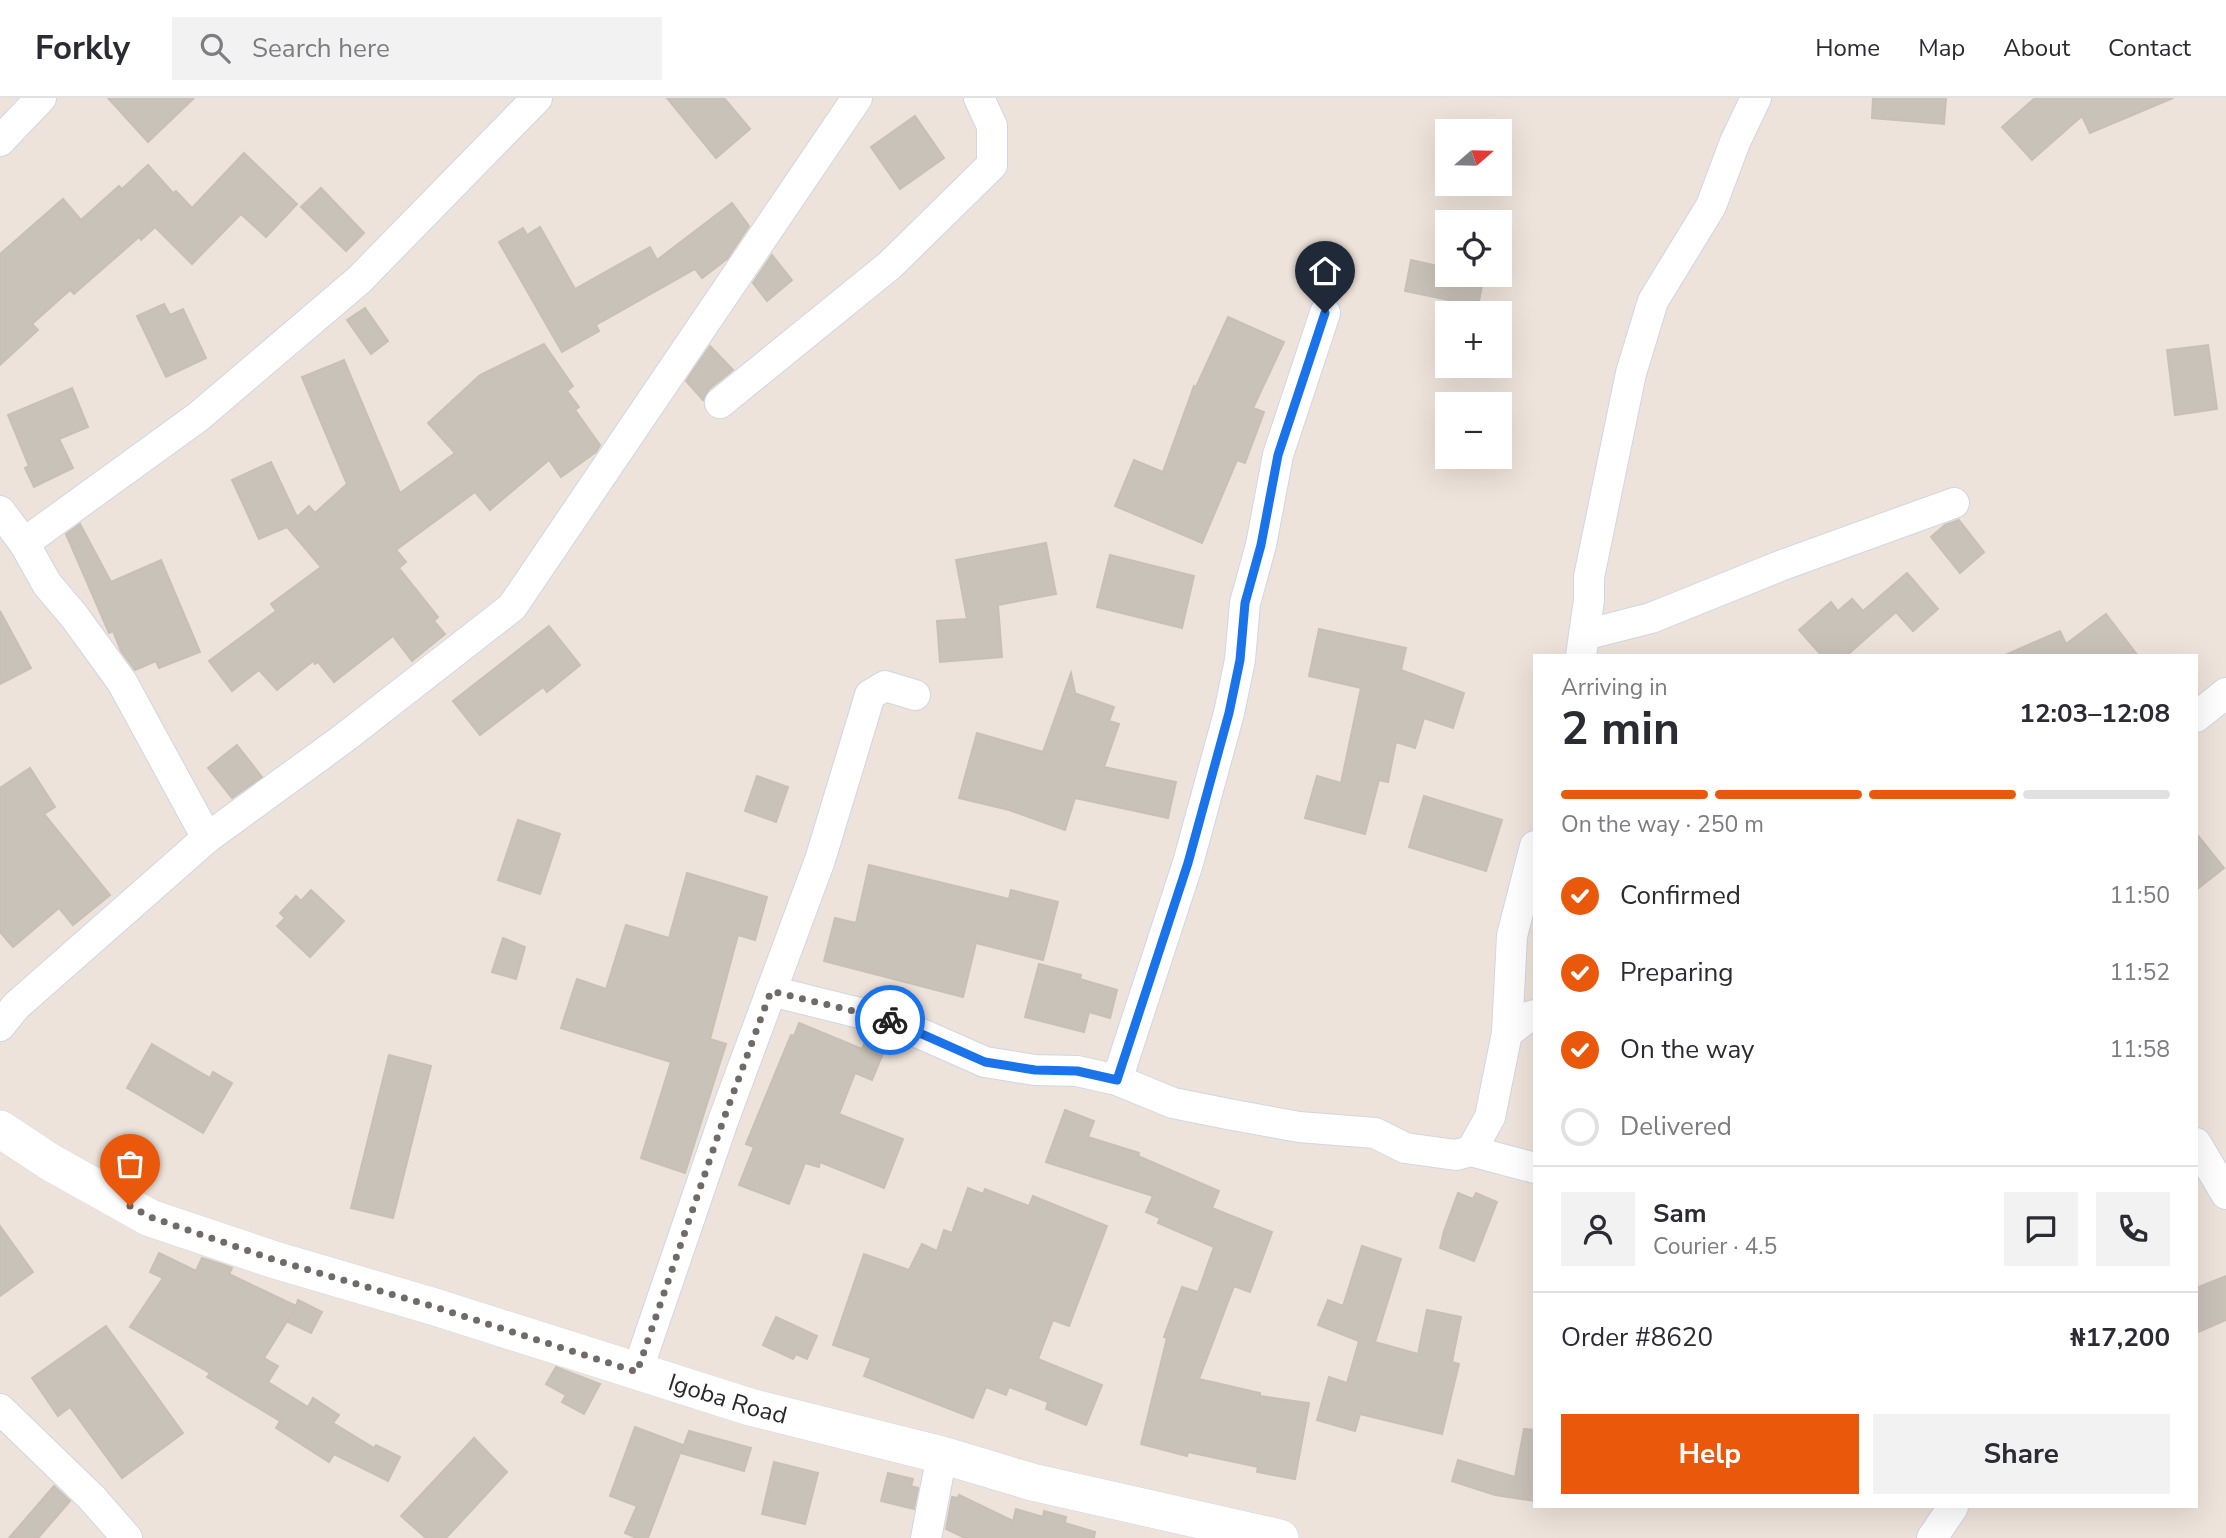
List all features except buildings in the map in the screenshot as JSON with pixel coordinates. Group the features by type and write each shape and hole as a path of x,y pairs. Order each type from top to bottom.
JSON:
{"street":[{"path":"0,141 41,98"},
{"path":"24,543 198,417 359,280 537,98"},
{"path":"0,1026 16,1006 207,838 344,738 512,607 857,98"},
{"path":"720,403 890,265 992,165 992,126 979,98"},
{"path":"1756,98 1735,142 1711,206 1653,301 1631,373 1588,577 1589,600 1583,646 1780,566 1954,503"},
{"path":"1117,1080 1188,863 1229,713 1240,660 1245,603 1261,545 1278,455 1325,313"},
{"path":"0,511 24,543 47,584 122,682 207,838"},
{"path":"637,1372 723,1121 820,860 870,695 885,686 915,695"},
{"path":"2198,715 2226,693"},
{"path":"1471,1151 1490,1116 1507,1033 1512,936 1533,854"},
{"path":"771,991 892,1021 985,1062 1035,1070 1077,1071 1117,1080 1173,1103 1299,1127 1375,1133 1405,1149 1456,1156 1471,1151 1533,1167"},
{"path":"1507,1033 1533,1016"},
{"name":"Igoba Road","path":"0,1129 50,1162 150,1217 275,1260 435,1307 750,1407 942,1455 1206,1529 1280,1538"},
{"path":"2198,1146 2226,1194"},
{"path":"0,1409 92,1499 127,1538"},
{"path":"926,1538 942,1455"},
{"path":"1933,1538 1952,1508"}],"way so far":[{"path":"130,1206 150,1217 275,1260 435,1307 637,1372 723,1121 771,991 890,1020"}],"route":[{"path":"890,1020 985,1062 1035,1070 1077,1071 1117,1080 1188,863 1229,713 1240,660 1245,603 1261,545 1278,455 1325,313"}]}
